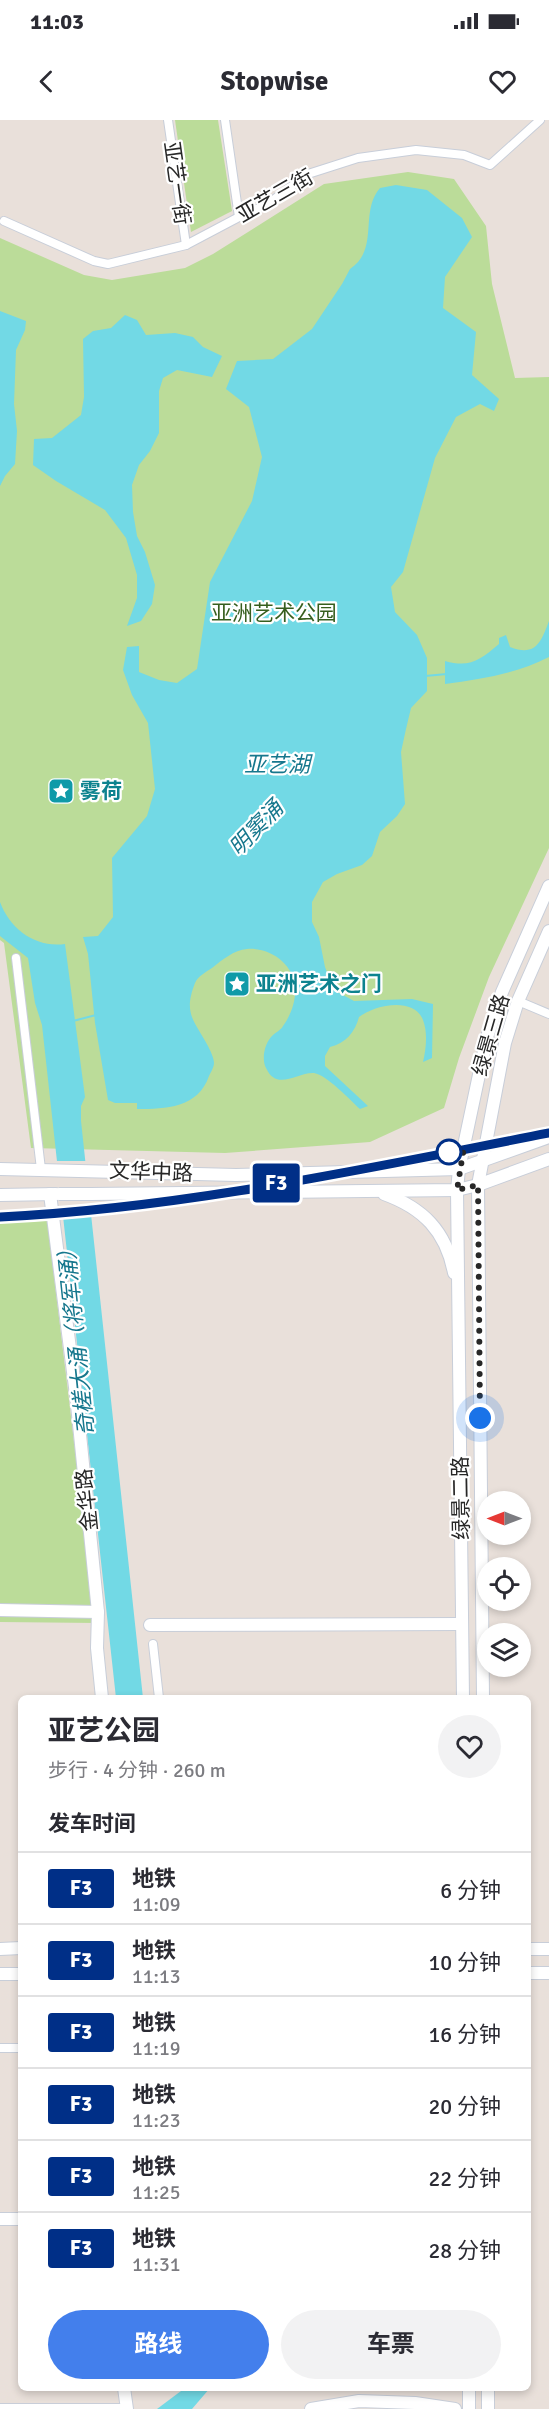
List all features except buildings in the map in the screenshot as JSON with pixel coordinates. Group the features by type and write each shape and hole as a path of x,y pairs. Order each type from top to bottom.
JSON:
{"main road":[{"name":"绿景三路","path":"457,1190 459,1169 487,1037 502,992 549,886"},
{"name":"绿景三路","path":"478,1185 506,1043 518,1001 549,931"},
{"name":"文华中路","path":"0,1169 236,1175 459,1169 549,1137"},
{"name":"文华中路","path":"0,1195 457,1190 478,1185 549,1159"},
{"name":"绿景二路","path":"478,1185 483,1695"},
{"name":"绿景二路","path":"457,1190 463,1695"},
{"path":"374,1191 402,1201 424,1214 441,1236 452,1264 459,1300"},
{"name":"金华路","path":"55,1194 98,1612 97,1648 102,1695"},
{"path":"0,1610 98,1612"},
{"path":"150,1625 462,1624"},
{"path":"0,1949 18,1948"},
{"path":"531,1949 549,1949"},
{"path":"531,1973 549,1973"},
{"path":"0,1974 18,1974"},
{"path":"0,2219 18,2219"},
{"path":"124,2391 127,2409"},
{"path":"469,2391 469,2409"},
{"path":"488,2391 488,2409"},
{"path":"311,2409 358,2401 415,2403 455,2409"}],"street":[{"name":"亚艺一街","path":"168,120 186,246"},
{"path":"225,120 239,217"},
{"name":"亚艺三街","path":"4,221 94,261 108,264 186,246 268,204 308,174 358,158 416,150 464,154 490,165 540,120"},
{"path":"16,958 41,1169"},
{"path":"518,1001 549,1014"},
{"path":"153,1644 159,1695"},
{"path":"0,2048 18,2048"},
{"path":"0,2408 127,2409"}],"green space":[{"path":"175,120 218,120 232,211 191,232"},
{"name":"亚洲艺术公园","path":"408,172 454,179 486,226 492,284 515,378 549,377 549,848 489,977 459,1058 444,1108 370,1142 225,1153 31,1148 4,943 0,940 0,238 84,275 112,280 185,268 213,254 324,184"},
{"path":"0,1210 46,1210 96,1623 0,1622"}],"water":[{"name":"亚艺湖","path":"396,185 427,190 462,218 472,237 445,277 443,308 476,332 472,375 499,399 494,411 480,404 456,417 435,458 403,572 391,587 395,612 417,635 427,658 427,691 411,708 401,752 405,804 397,816 380,832 372,856 362,865 323,882 312,902 312,922 319,937 325,967 334,990 354,1001 412,999 433,1004 432,1058 423,1062 426,1030 418,1012 403,1005 383,1006 359,1017 349,1036 341,1043 330,1047 325,1056 325,1066 368,1106 360,1109 332,1083 314,1073 282,1080 276,1079 266,1068 265,1050 270,1038 282,1027 291,1013 295,998 294,979 285,965 272,954 247,949 228,956 202,974 195,983 190,1010 211,1052 214,1063 204,1087 189,1101 170,1107 137,1109 137,1103 115,1103 108,1100 95,1023 88,954 83,937 98,936 113,917 112,858 147,816 155,789 148,723 132,695 123,670 127,647 139,646 139,672 159,680 177,683 197,669 210,582 252,501 262,457 249,407 226,389 237,361 273,359 312,329 364,251 374,198 380,188"},
{"path":"0,311 26,321 25,330 16,350 15,464 0,486"},
{"path":"125,315 137,320 146,335 175,333 193,337 203,347 222,356 212,377 177,370 163,378 159,391 159,433 150,451 139,465 132,485 137,536 145,552 155,585 152,604 141,621 127,626 137,598 137,575 126,538 105,510 33,465 34,439 52,438 81,415 84,397 83,339 93,331 111,328"},
{"path":"549,621 549,657 511,672 445,684 445,661 461,664 474,661 492,650 499,644 499,638 506,635 510,647 519,650 532,649 540,641"},
{"path":"0,902 10,921 25,935 44,943 65,944 85,1097 81,1106 81,1121 143,1695 116,1695 42,1025 35,1003 28,958 0,936"},
{"path":"181,2391 207,2391 192,2409 157,2409"}],"pier":[{"path":"56,1161 87,1161 91,1210 61,1210"}],"waterway":[{"name":"明窦涌","path":"425,676 447,674"},
{"name":"明窦涌","path":"73,1021 96,1015"}],"metro line":[{"name":"F3","path":"0,1217 166,1202 254,1188 549,1133"}],"place":[{"name":"雾荷","path":"61,791"},
{"name":"亚洲艺术之门","path":"237,984"}],"route":[{"path":"449,1152 464,1147 457,1190 478,1185 480,1418"}],"water label":[{"name":"奇槎大涌（将军涌）","path":"76,1337"}]}
